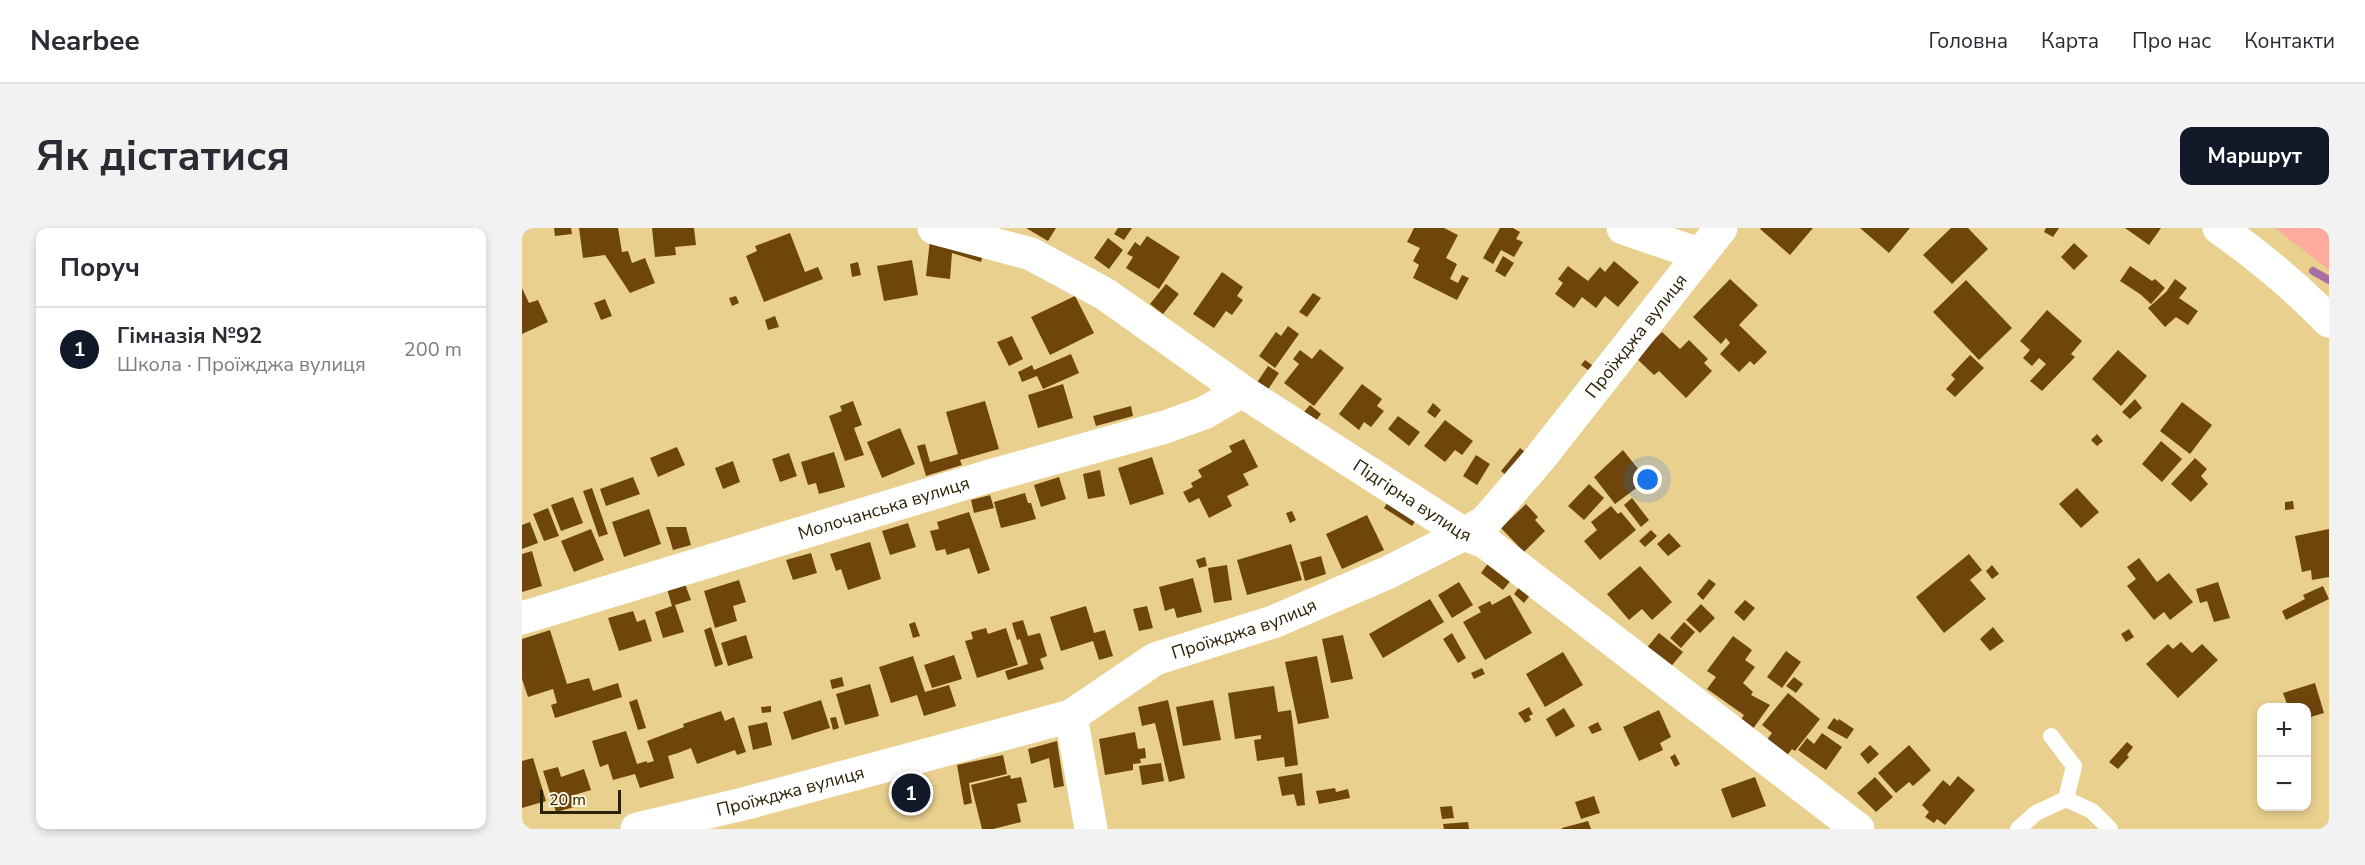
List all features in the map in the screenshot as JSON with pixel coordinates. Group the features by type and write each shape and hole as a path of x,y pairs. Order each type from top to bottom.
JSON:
{"street":[{"name":"Підгірна вулиця","path":"934,228 1031,254 1105,294 1242,391 1464,534 1485,542 1858,829"},
{"path":"1623,228 1700,254"},
{"name":"Проїжджа вулиця","path":"637,829 747,803 1071,716 1155,659 1273,622 1389,572 1464,534 1485,522 1540,458 1721,228"},
{"path":"2219,228 2255,253 2329,321"},
{"name":"Молочанська вулиця","path":"522,618 986,477 1165,426 1204,413 1242,391"},
{"path":"1071,716 1091,829"}],"lane":[{"path":"2051,736 2074,766 2066,799"},
{"path":"2018,829 2036,813 2066,799 2092,811 2110,829"}],"shaded area":[{"path":"2275,228 2329,228 2329,270"}],"building":[{"path":"554,228 571,228 572,234 555,236"},
{"path":"579,228 618,228 622,252 628,251 632,263 645,258 655,283 630,293 605,255 583,258"},
{"path":"652,228 694,228 696,245 675,247 676,255 655,257"},
{"path":"1026,228 1056,228 1048,241"},
{"path":"1118,228 1132,228 1124,240 1114,234"},
{"path":"1414,228 1444,228 1458,235 1446,258 1457,264 1450,279 1458,283 1462,275 1469,278 1457,300 1413,278 1419,265 1413,261 1420,248 1407,242"},
{"path":"1500,228 1513,228 1520,232 1516,239 1523,242 1514,257 1501,250 1493,264 1483,258"},
{"path":"1761,228 1813,228 1790,255"},
{"path":"1860,228 1910,228 1889,253"},
{"path":"1951,228 1968,228 1988,249 1952,284 1923,255"},
{"path":"2046,228 2059,228 2053,237 2044,232"},
{"path":"2125,228 2161,228 2149,245"},
{"path":"790,233 805,272 818,267 823,279 764,302 746,256 757,251 755,246"},
{"path":"1147,236 1180,257 1159,289 1126,268 1133,257 1127,254 1135,242 1140,246"},
{"path":"1108,238 1123,250 1109,269 1094,258"},
{"path":"930,240 984,252 981,262 952,253 950,279 926,276"},
{"path":"2074,243 2088,256 2074,270 2061,257"},
{"path":"1503,256 1514,263 1505,277 1495,271"},
{"path":"912,260 918,295 884,301 877,266"},
{"path":"1614,261 1639,282 1618,307 1605,296 1596,308 1582,297 1574,308 1555,294 1563,283 1558,279 1568,266 1588,281 1600,267 1605,272"},
{"path":"858,262 861,275 852,277 850,264"},
{"path":"2130,266 2152,281 2155,279 2165,288 2151,304 2120,281"},
{"path":"1222,272 1243,287 1237,296 1243,300 1232,315 1226,311 1214,328 1193,314"},
{"path":"1730,279 1758,305 1739,325 1767,352 1754,365 1750,361 1739,372 1720,354 1730,343 1726,338 1721,344 1693,317"},
{"path":"2175,279 2187,288 2179,298 2198,311 2188,325 2176,317 2165,327 2148,308 2166,292"},
{"path":"1966,280 2012,328 1979,360 1933,312"},
{"path":"1166,284 1179,294 1163,314 1150,304"},
{"path":"522,288 529,303 538,300 548,322 522,334"},
{"path":"1313,293 1321,298 1307,317 1299,312"},
{"path":"736,296 739,303 732,306 729,298"},
{"path":"1075,296 1094,333 1050,355 1031,317"},
{"path":"605,299 612,316 601,320 594,303"},
{"path":"2047,310 2082,341 2071,354 2075,357 2042,391 2030,381 2046,364 2039,358 2032,366 2023,358 2030,350 2020,341"},
{"path":"775,316 779,327 768,330 765,320"},
{"path":"1288,326 1299,334 1275,368 1259,356 1276,332 1281,336"},
{"path":"1662,332 1680,349 1689,340 1708,359 1704,363 1712,371 1686,398 1659,371 1654,375 1636,358"},
{"path":"1012,336 1023,359 1009,366 997,342"},
{"path":"1320,349 1344,368 1314,406 1284,383 1299,364 1293,359 1300,350 1312,359"},
{"path":"2118,350 2147,376 2121,406 2092,379"},
{"path":"1071,354 1079,373 1043,389 1037,376 1022,382 1018,372 1032,365 1034,370"},
{"path":"1970,355 1984,368 1955,397 1946,389 1955,379 1951,375"},
{"path":"1585,360 1599,370 1595,375 1581,365"},
{"path":"1268,366 1279,373 1267,391 1256,384"},
{"path":"1063,384 1073,418 1038,428 1028,395"},
{"path":"1362,384 1382,399 1377,406 1384,411 1371,427 1364,422 1359,430 1339,414"},
{"path":"2135,399 2142,408 2130,419 2122,412"},
{"path":"853,401 862,425 854,428 864,455 845,461 829,416 842,411 840,406"},
{"path":"985,401 999,449 960,460 962,465 926,476 917,446 925,444 930,462 958,454 946,412"},
{"path":"2182,402 2212,425 2190,454 2160,431"},
{"path":"1433,403 1441,410 1435,418 1427,412"},
{"path":"1310,405 1321,414 1315,422 1303,413"},
{"path":"1131,406 1133,416 1096,426 1093,416"},
{"path":"1398,416 1420,432 1409,446 1388,429"},
{"path":"1445,420 1473,441 1462,455 1455,450 1445,462 1424,446"},
{"path":"900,428 915,464 882,478 867,442"},
{"path":"2097,434 2103,441 2097,446 2091,440"},
{"path":"1244,439 1258,467 1243,474 1249,485 1227,496 1232,506 1209,518 1199,498 1189,503 1183,492 1193,487 1191,483 1202,477 1198,470 1232,452 1229,446"},
{"path":"2161,441 2182,459 2162,482 2142,464"},
{"path":"677,447 685,465 658,477 650,458"},
{"path":"1520,448 1530,456 1511,480 1501,471"},
{"path":"1623,450 1647,480 1615,504 1594,477"},
{"path":"834,452 845,487 819,494 816,483 808,485 801,462"},
{"path":"789,453 797,476 780,482 772,459"},
{"path":"1476,455 1490,464 1477,485 1463,476"},
{"path":"1152,457 1164,494 1130,505 1118,468"},
{"path":"2195,458 2207,469 2201,476 2208,484 2191,502 2171,484"},
{"path":"733,461 740,482 723,489 715,468"},
{"path":"1100,470 1105,496 1088,499 1083,474"},
{"path":"633,477 640,494 606,506 600,489"},
{"path":"1059,477 1066,499 1041,507 1034,485"},
{"path":"1589,484 1604,498 1584,520 1568,506"},
{"path":"592,488 608,534 599,537 583,491"},
{"path":"2077,488 2099,512 2081,528 2059,504"},
{"path":"1025,493 1036,519 1001,528 994,502"},
{"path":"1393,494 1421,512 1412,526 1384,508"},
{"path":"990,495 994,508 974,513 971,500"},
{"path":"573,497 583,523 561,531 551,505"},
{"path":"1632,498 1649,520 1641,527 1624,505"},
{"path":"2293,501 2294,509 2285,510 2285,502"},
{"path":"1526,504 1538,517 1535,520 1545,531 1524,552 1501,528"},
{"path":"1611,506 1618,514 1621,512 1636,530 1600,560 1584,541 1597,530 1591,522"},
{"path":"548,508 559,536 544,541 533,514"},
{"path":"649,509 661,544 624,557 612,522"},
{"path":"1292,511 1296,520 1290,523 1286,513"},
{"path":"969,512 990,570 978,574 969,548 947,555 945,549 936,551 930,531 939,529 937,522"},
{"path":"1367,515 1384,550 1342,569 1326,534"},
{"path":"530,522 538,543 522,549 522,525"},
{"path":"908,523 916,547 890,555 882,531"},
{"path":"666,527 686,527 691,545 673,550"},
{"path":"591,529 604,560 574,572 561,541"},
{"path":"2329,529 2329,577 2312,580 2311,570 2302,572 2295,536"},
{"path":"1651,530 1657,536 1645,547 1639,541"},
{"path":"1669,533 1681,546 1668,556 1657,544"},
{"path":"870,542 881,579 848,590 841,569 836,571 830,554"},
{"path":"1291,544 1302,580 1247,595 1237,560"},
{"path":"532,551 542,586 522,592 522,554"},
{"path":"811,553 817,573 793,580 786,560"},
{"path":"1969,554 1982,570 1970,580 1986,599 1944,633 1916,597"},
{"path":"1321,556 1326,574 1305,581 1300,562"},
{"path":"1205,557 1207,566 1199,568 1196,560"},
{"path":"2139,558 2157,582 2169,573 2193,602 2170,620 2164,612 2154,620 2127,586 2136,579 2127,567"},
{"path":"1489,562 1512,579 1503,590 1481,573"},
{"path":"1227,565 1232,600 1214,603 1208,568"},
{"path":"1992,565 1999,574 1992,579 1986,571"},
{"path":"1640,566 1672,602 1652,620 1642,609 1629,620 1607,594"},
{"path":"1193,578 1202,612 1177,618 1174,608 1165,611 1159,587"},
{"path":"1709,579 1716,584 1703,600 1697,594"},
{"path":"739,580 746,602 733,606 737,621 715,628 704,591"},
{"path":"1459,582 1473,605 1452,618 1438,595"},
{"path":"2218,582 2230,618 2214,622 2207,601 2200,603 2196,589"},
{"path":"685,584 691,600 675,605 684,632 663,638 655,612 672,606 667,589"},
{"path":"1520,586 1531,594 1524,603 1514,594"},
{"path":"2323,586 2329,599 2286,620 2282,611 2305,599 2303,595"},
{"path":"1510,595 1532,633 1485,660 1463,622 1481,612 1478,607 1490,601 1492,605"},
{"path":"1430,599 1444,622 1383,658 1369,634"},
{"path":"1745,600 1755,608 1744,621 1734,612"},
{"path":"1701,604 1715,618 1700,633 1686,620"},
{"path":"1086,606 1094,633 1105,630 1113,656 1099,660 1093,641 1061,651 1050,617"},
{"path":"1147,606 1153,628 1139,631 1133,609"},
{"path":"633,611 637,622 645,619 652,641 619,651 608,618"},
{"path":"1023,620 1028,636 1040,633 1047,656 1040,659 1044,669 1008,680 1005,671 1028,664 1012,623"},
{"path":"915,622 920,636 913,638 909,624"},
{"path":"1684,622 1695,632 1681,648 1670,638"},
{"path":"711,627 723,664 715,667 704,630"},
{"path":"1993,627 2004,641 1990,651 1980,639"},
{"path":"986,628 988,634 1006,628 1018,665 977,678 965,641 973,639 971,632"},
{"path":"2129,629 2134,637 2126,642 2121,634"},
{"path":"550,630 567,684 589,678 593,691 618,683 622,697 555,718 551,705 557,703 553,689 528,697 522,679 522,639"},
{"path":"1452,633 1466,658 1458,663 1443,639"},
{"path":"1659,633 1683,652 1669,669 1645,650"},
{"path":"746,635 753,658 728,666 721,643"},
{"path":"1343,635 1353,679 1331,683 1322,639"},
{"path":"1733,636 1752,650 1745,660 1755,667 1743,683 1753,692 1751,695 1770,705 1752,730 1740,721 1744,715 1707,689 1716,677 1707,671"},
{"path":"2181,642 2192,653 2202,644 2218,660 2178,698 2146,664 2168,644 2173,649"},
{"path":"1786,651 1801,662 1782,688 1767,677"},
{"path":"1563,652 1583,685 1545,707 1526,674"},
{"path":"954,655 962,679 932,688 924,665"},
{"path":"913,656 925,692 949,685 956,706 924,716 917,695 891,703 879,667"},
{"path":"1317,656 1329,718 1298,724 1285,662"},
{"path":"1482,668 1485,674 1474,679 1471,673"},
{"path":"842,677 844,686 832,689 830,680"},
{"path":"1794,677 1803,684 1796,693 1786,686"},
{"path":"2315,683 2324,713 2311,717 2311,703 2287,703 2283,693"},
{"path":"870,684 879,716 845,725 836,694"},
{"path":"1274,686 1278,712 1291,710 1298,765 1285,767 1284,757 1257,761 1254,740 1261,739 1261,735 1235,739 1228,693"},
{"path":"1788,693 1820,719 1795,751 1792,749 1782,762 1762,746 1772,733 1762,725"},
{"path":"637,699 646,728 638,730 629,702"},
{"path":"821,700 830,728 792,740 783,712"},
{"path":"1168,700 1185,778 1169,782 1155,723 1142,726 1138,707"},
{"path":"1213,700 1221,740 1183,746 1176,707"},
{"path":"771,706 771,712 762,713 761,707"},
{"path":"1529,707 1533,714 1529,716 1531,720 1525,723 1518,713"},
{"path":"1564,708 1575,726 1556,737 1546,719"},
{"path":"1659,710 1671,737 1660,743 1663,750 1639,761 1623,727"},
{"path":"721,711 725,721 734,717 746,752 737,755 735,750 697,764 691,748 668,756 674,778 640,788 635,774 613,780 608,764 600,767 592,741 626,731 637,764 647,761 647,763 654,761 647,741 684,727 683,724"},
{"path":"836,717 839,728 833,730 830,718"},
{"path":"1834,718 1854,729 1847,739 1827,728"},
{"path":"767,722 772,745 753,750 748,726"},
{"path":"1598,722 1602,730 1592,734 1588,727"},
{"path":"1135,732 1138,749 1145,748 1146,758 1140,759 1141,763 1133,764 1133,770 1105,775 1099,739"},
{"path":"1822,733 1842,747 1826,770 1798,750 1807,738 1814,744"},
{"path":"1057,741 1064,786 1054,788 1049,758 1031,764 1028,749"},
{"path":"2127,742 2133,747 2127,755 2129,757 2118,769 2109,762"},
{"path":"1870,745 1879,754 1868,764 1860,754"},
{"path":"1909,745 1931,770 1913,786 1909,782 1896,793 1878,773"},
{"path":"1675,754 1680,764 1675,767 1670,757"},
{"path":"1003,755 1007,774 969,783 972,803 964,805 957,765"},
{"path":"533,758 546,801 522,808 522,761"},
{"path":"1161,763 1164,781 1142,785 1139,766"},
{"path":"558,767 561,777 584,769 591,790 574,795 578,806 556,812 543,771"},
{"path":"1302,773 1305,805 1297,806 1294,794 1282,796 1278,777"},
{"path":"1010,775 1011,779 1021,777 1027,802 1017,804 1021,822 993,829 982,829 971,785"},
{"path":"1958,776 1975,790 1945,825 1937,819 1934,823 1925,817 1929,812 1922,805 1943,780 1950,786"},
{"path":"1755,777 1766,806 1732,818 1721,789"},
{"path":"1875,777 1893,797 1876,812 1857,793"},
{"path":"1335,788 1336,792 1348,789 1350,798 1319,804 1316,791"},
{"path":"1594,796 1600,813 1581,819 1575,802"},
{"path":"1452,806 1454,818 1442,819 1440,807"},
{"path":"1588,821 1591,829 1562,829 1562,828"},
{"path":"1468,822 1469,829 1444,829 1443,824"}],"waterway":[{"path":"2313,271 2329,280"}],"place":[{"name":"Гімназія №92","path":"911,793"}]}
